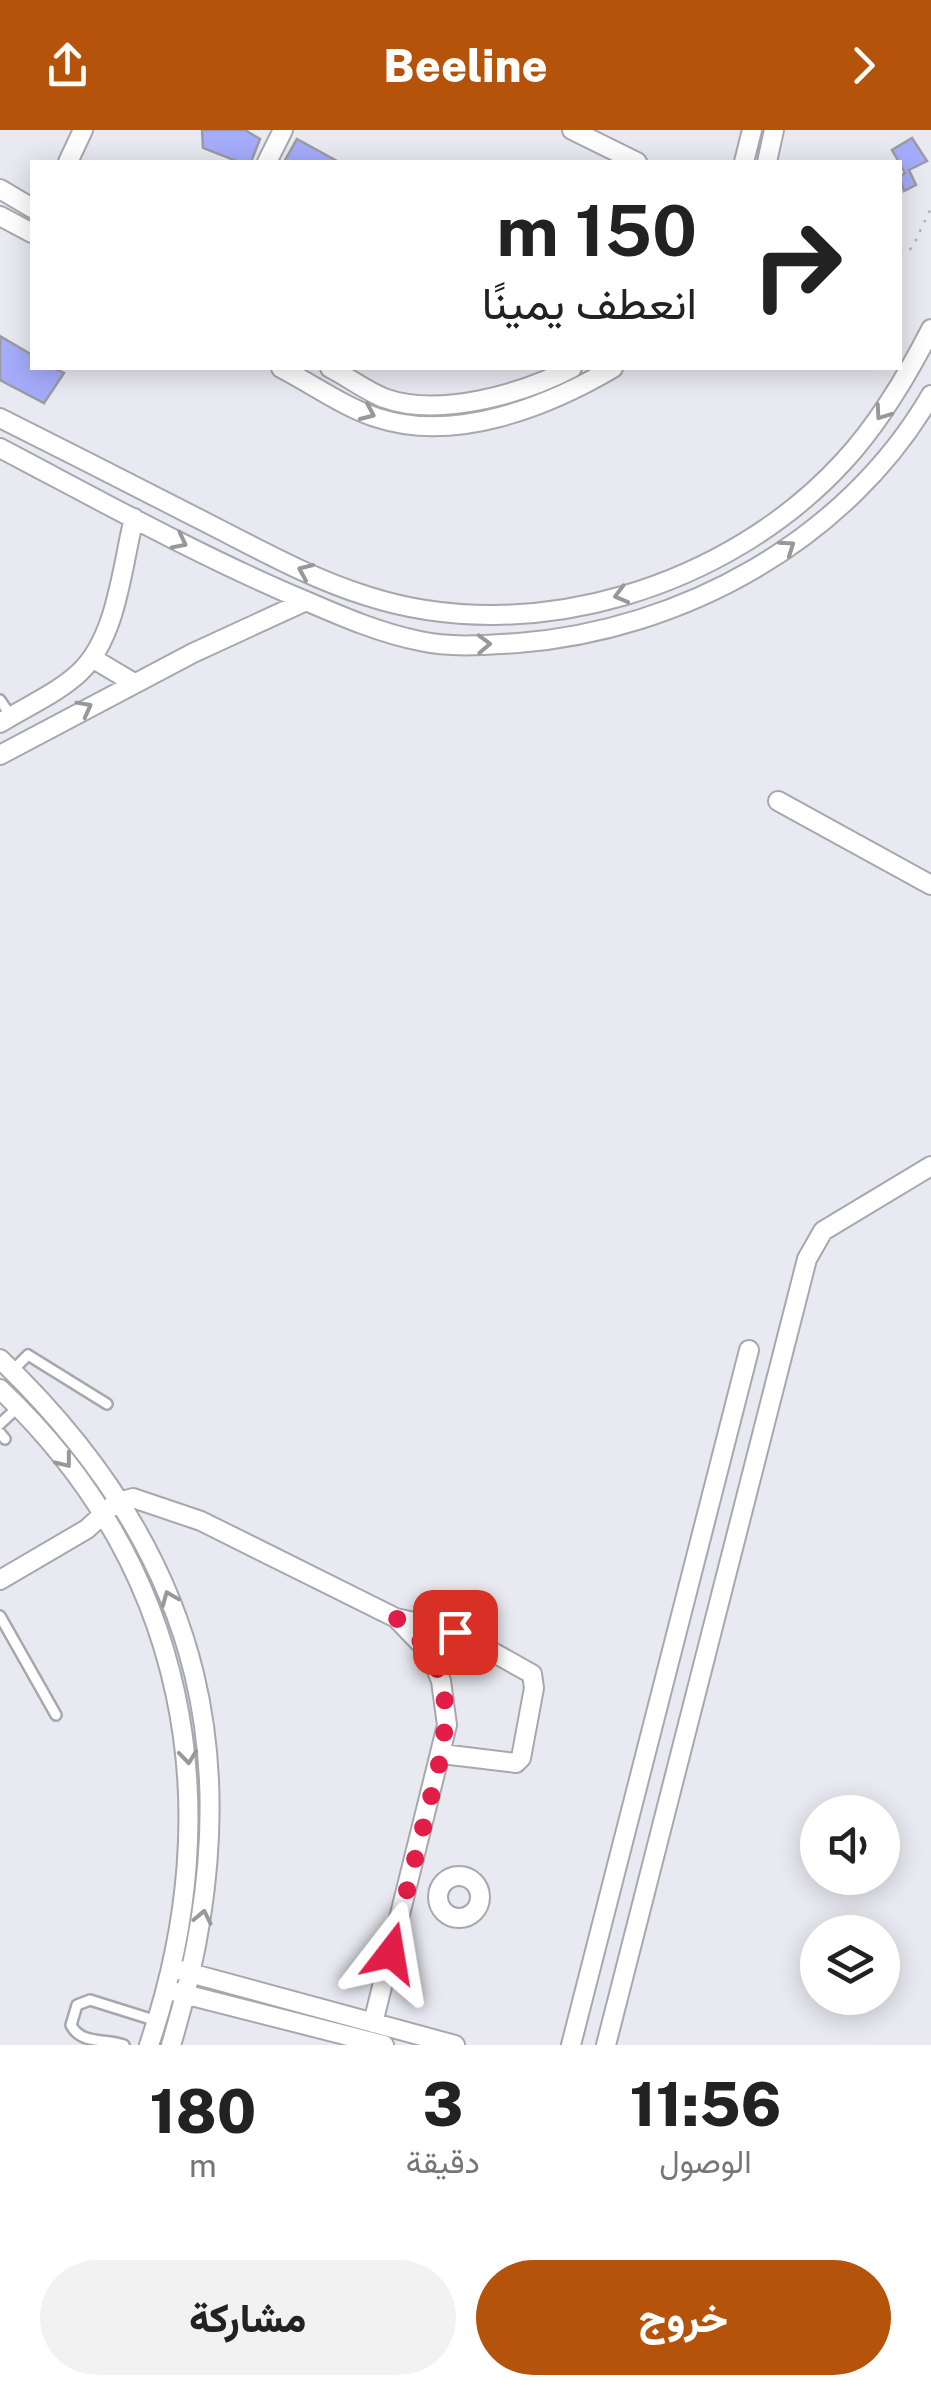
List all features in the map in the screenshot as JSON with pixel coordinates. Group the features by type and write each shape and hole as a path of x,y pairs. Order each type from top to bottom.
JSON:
{"street":[{"path":"69,160 83,130"},
{"path":"268,160 282,130"},
{"path":"572,130 633,160"},
{"path":"744,160 752,130"},
{"path":"767,160 774,130"},
{"path":"0,190 30,207"},
{"path":"0,216 30,232"},
{"path":"0,418 306,572 368,596 434,611 500,618 568,608 695,570 752,538 800,503 843,462 880,416 931,329"},
{"path":"286,370 373,417 409,426 490,418 536,405 610,370"},
{"path":"355,374 382,397 411,405 486,397 566,370"},
{"path":"0,448 134,518 306,601 376,630 424,643 577,638 693,601 788,548 889,458 931,395"},
{"path":"101,502 116,476"},
{"path":"6,719 78,675 92,658 111,611 134,518"},
{"path":"0,756 134,683 306,601"},
{"path":"92,658 134,683"},
{"path":"778,802 931,885"},
{"path":"606,2045 807,1259 823,1230 931,1166"},
{"path":"571,2045 748,1350"},
{"path":"6,1365 61,1420 120,1501 140,1534 193,1664 206,1732 212,1801 210,1870 186,1994 171,2045"},
{"path":"0,1388 19,1406 104,1514 156,1623 185,1736 190,1836 165,1990 149,2045"},
{"path":"0,1580 120,1501 133,1498 201,1521 396,1618 420,1639 442,1681 446,1725 442,1754 373,2023"},
{"path":"396,1618 421,1620 455,1632 532,1674 534,1688 521,1758 516,1762 442,1754"},
{"path":"409,1883 438,1892"},
{"path":"169,1967 456,2045"},
{"path":"165,1990 355,2042 384,2045"}],"lane":[{"path":"0,700 6,719"},
{"path":"6,1365 28,1355 108,1404"},
{"path":"0,1424 19,1406"},
{"path":"0,1616 56,1715"},
{"path":"124,2045 89,2040 75,2033 71,2024 77,2004 90,2000 157,2021"}],"path":[{"path":"902,253 912,248 931,208"}],"building":[{"path":"202,130 245,130 260,139 252,160 234,160 203,148"},
{"path":"912,138 927,161 909,170 916,185 904,191 902,160 898,160 892,150"},
{"path":"297,139 335,160 285,160"},
{"path":"0,336 30,354 30,370 64,373 44,403 0,380"}],"route":[{"path":"391,1953 446,1725 445,1696 437,1667 420,1639 396,1618 421,1620 455,1632"}]}
